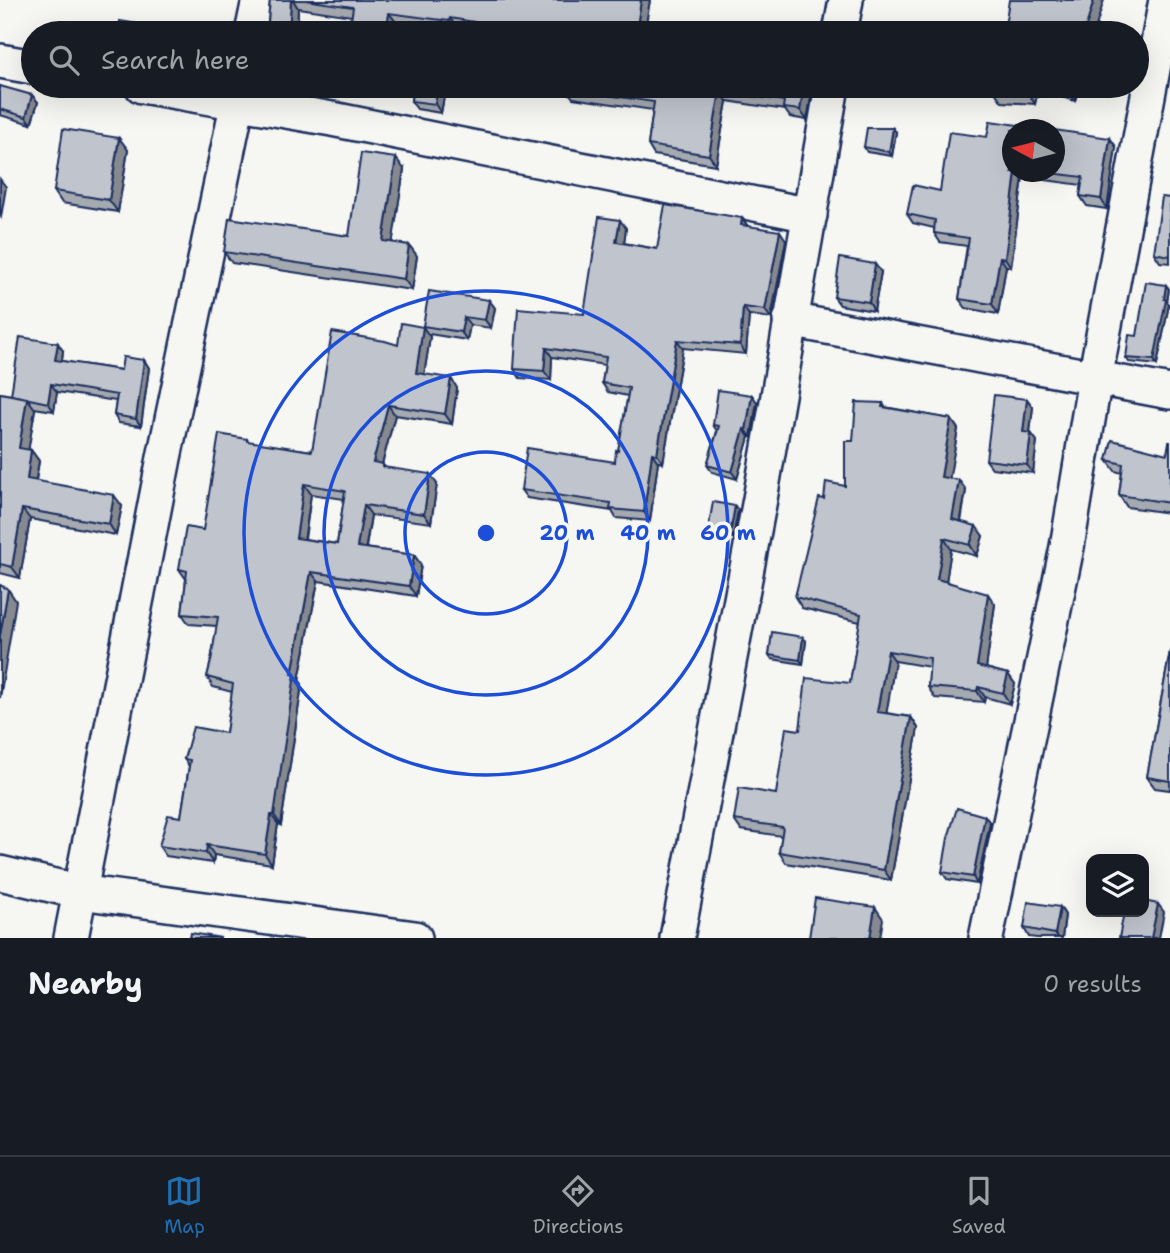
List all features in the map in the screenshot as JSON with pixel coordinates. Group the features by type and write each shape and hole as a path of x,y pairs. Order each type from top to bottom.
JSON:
{"street":[{"path":"255,21 259,0"},
{"path":"843,21 846,0"},
{"path":"1149,91 1166,0"},
{"path":"0,61 21,65"},
{"path":"71,938 164,458 239,98"},
{"path":"256,98 345,121 810,215"},
{"path":"677,938 760,499 830,98"},
{"path":"986,938 1068,547 1095,378 1148,98"},
{"path":"790,320 1170,393"},
{"path":"0,873 80,892 395,937"}],"building":[{"path":"270,0 291,0 290,21 268,21"},
{"path":"305,0 641,0 638,20 644,21 469,21 450,18 449,21 389,13 388,21 351,21 353,7"},
{"path":"1009,0 1094,0 1088,21 1006,21"},
{"path":"0,86 21,92 21,98 31,98 26,117 0,109"},
{"path":"411,98 436,98 435,104 411,101"},
{"path":"627,98 719,98 709,155 648,145 654,102"},
{"path":"765,98 802,98 800,110 783,108 784,101"},
{"path":"990,121 1002,123 1002,182 1015,182 1005,258 1000,257 992,304 959,299 969,238 934,233 935,220 907,214 913,185 940,191 949,132 987,137"},
{"path":"867,128 893,128 889,152 864,147"},
{"path":"63,129 119,138 109,200 54,191"},
{"path":"1065,132 1110,138 1101,199 1080,196 1083,177 1065,175"},
{"path":"361,153 396,158 383,241 409,245 404,279 224,252 229,218 349,236"},
{"path":"1162,197 1170,198 1170,256 1154,253"},
{"path":"665,205 742,218 741,225 780,231 765,310 743,307 740,345 677,340 657,454 652,453 644,512 610,509 611,503 521,490 527,448 615,462 629,388 602,383 606,357 546,348 544,371 514,369 518,308 584,314 599,217 620,220 616,242 657,249"},
{"path":"840,258 875,264 869,302 834,297"},
{"path":"1146,282 1166,285 1166,300 1154,360 1126,358 1129,335 1137,336"},
{"path":"429,291 489,300 485,320 464,317 461,332 423,326"},
{"path":"401,323 423,327 416,373 451,378 445,414 388,405 373,462 383,464 383,467 430,474 424,514 364,505 357,547 414,555 409,586 311,572 292,674 295,674 274,815 271,815 265,854 207,845 206,853 159,846 168,815 181,817 190,760 184,759 193,727 226,733 233,684 207,677 218,617 182,614 187,571 179,569 186,527 203,530 219,434 312,451 332,332 398,345","holes":["304,484 345,491 337,544 296,538"]},
{"path":"20,337 58,343 55,360 121,370 123,357 144,360 136,419 114,415 117,395 51,384 48,403 11,395"},
{"path":"718,390 752,395 746,430 744,429 732,472 707,465 719,426 713,425"},
{"path":"0,393 27,398 19,448 31,450 27,479 114,495 109,524 22,509 12,567 0,564"},
{"path":"994,395 1027,399 1023,432 1031,433 1027,465 986,460"},
{"path":"856,402 883,403 882,407 951,419 941,477 959,480 952,519 976,526 970,545 944,538 937,579 988,594 977,666 1008,674 1003,693 978,687 977,691 928,687 930,658 888,651 877,712 911,717 884,870 779,852 783,827 734,820 739,788 776,794 786,728 800,730 806,678 850,683 861,614 795,597 819,498 824,499 826,482 845,486 845,441 853,441"},
{"path":"1112,440 1167,454 1170,442 1170,503 1119,495 1123,464 1107,460"},
{"path":"713,502 735,506 730,534 708,531"},
{"path":"0,585 8,589 0,635"},
{"path":"772,632 803,637 800,660 769,655"},
{"path":"1170,651 1170,781 1147,777"},
{"path":"957,808 985,816 973,877 942,872"},
{"path":"815,898 875,907 870,938 809,938"},
{"path":"1028,902 1060,907 1055,934 1024,928"},
{"path":"1149,902 1158,904 1151,938 1119,938 1123,917 1149,917"},
{"path":"191,933 221,938 190,938"}]}
